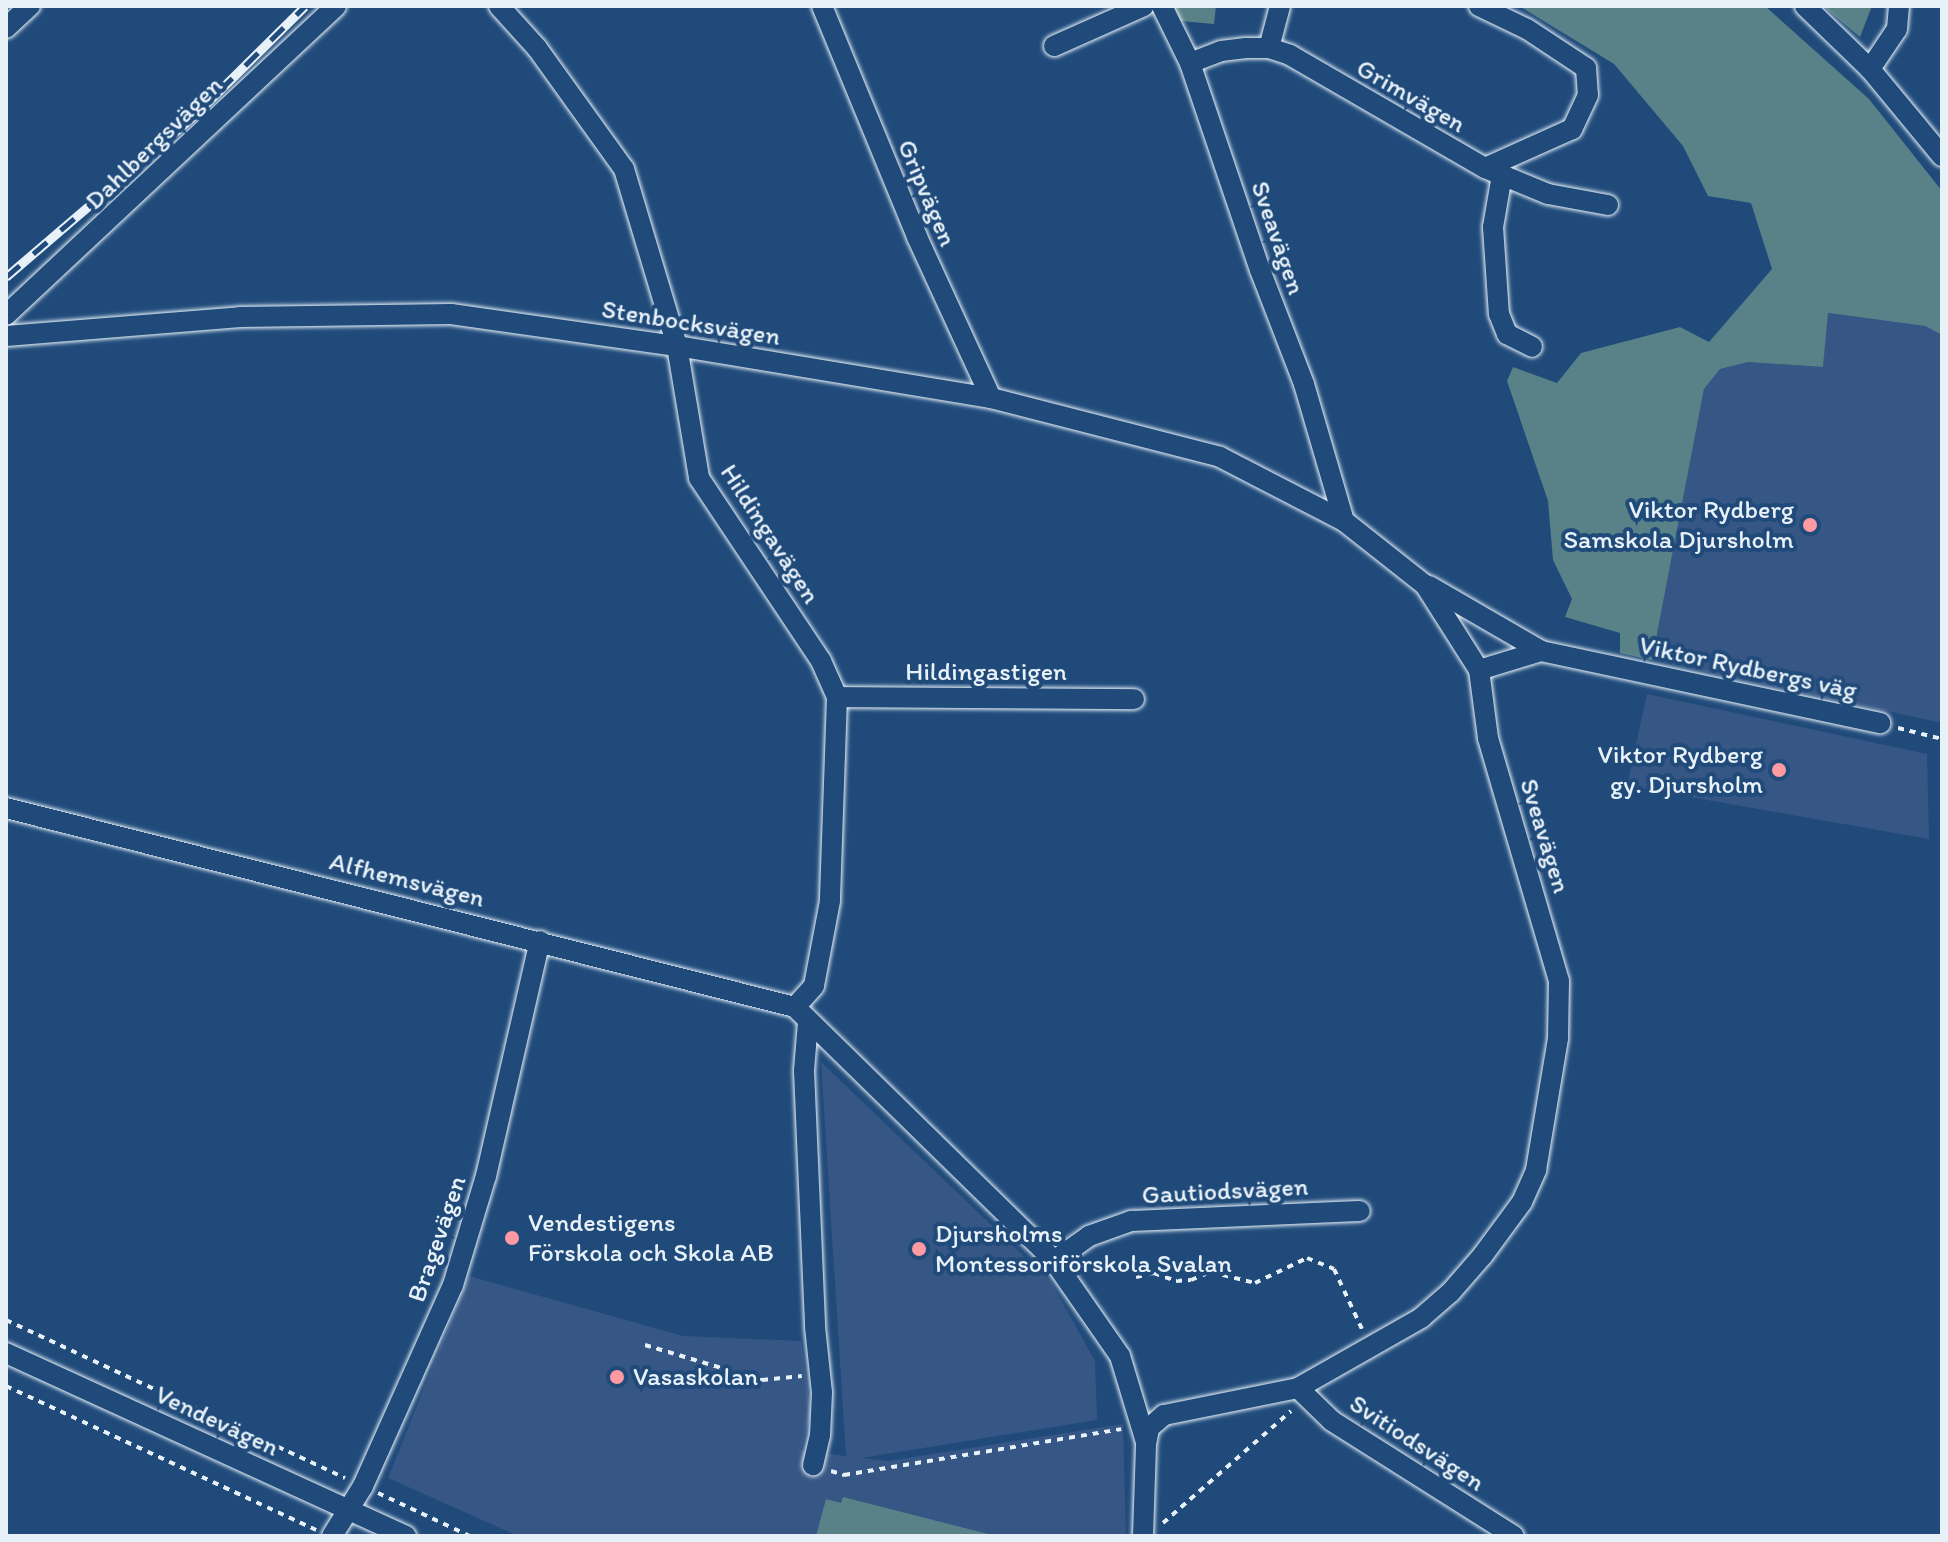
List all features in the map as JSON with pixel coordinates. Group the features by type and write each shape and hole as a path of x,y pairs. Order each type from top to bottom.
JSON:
{"street":[{"path":"6,28 30,6"},
{"name":"Dahlbergsvägen","path":"6,315 336,6"},
{"name":"Hildingavägen","path":"499,6 537,48 624,169 677,346 699,478 821,661 837,697 830,901 814,986 801,1015 820,1374 820,1435 813,1465"},
{"name":"Gripvägen","path":"822,6 917,237 991,398"},
{"path":"1054,46 1144,6"},
{"name":"Sveavägen","path":"1144,1435 1164,1415 1303,1392 1370,1347 1421,1318 1450,1293 1522,1202 1536,1170 1558,1038 1559,981 1488,738 1479,670 1425,585 1344,521 1304,384 1260,270 1190,63 1162,6"},
{"path":"1269,48 1280,6"},
{"path":"1479,6 1527,29 1586,68 1588,95 1572,129 1493,171 1499,314 1507,334 1532,347"},
{"path":"1805,6 1870,69 1942,156"},
{"path":"1870,69 1897,29 1899,6"},
{"name":"Grimvägen","path":"1190,63 1221,51 1269,48 1290,55 1493,171 1548,194 1608,205"},
{"name":"Stenbocksvägen","path":"6,336 240,317 451,314 677,346 991,398 1220,457 1344,521"},
{"name":"Viktor Rydbergs väg","path":"1425,585 1541,651 1880,723"},
{"name":"Viktor Rydbergs väg","path":"1479,670 1541,651"},
{"name":"Hildingastigen","path":"837,697 1134,699"},
{"name":"Alfhemsvägen","path":"6,808 540,941 801,1015"},
{"name":"Bragevägen","path":"330,1536 363,1486 453,1285 486,1176 540,941"},
{"path":"801,1015 1054,1261 1120,1356 1144,1435 1152,1531"},
{"name":"Gautiodsvägen","path":"1054,1261 1089,1236 1131,1221 1360,1211"},
{"name":"Vendevägen","path":"6,1353 406,1536"},
{"name":"Svitiodsvägen","path":"1303,1392 1332,1421 1514,1536"}],"path":[{"name":"Viktor Rydbergs väg","path":"1880,723 1942,739"},
{"path":"1136,1277 1154,1273 1176,1281 1191,1280 1211,1272 1255,1283 1307,1258 1334,1269 1370,1347"},
{"path":"6,1320 470,1536"},
{"path":"645,1345 762,1380 820,1374"},
{"path":"6,1386 330,1536"},
{"path":"1152,1531 1303,1392"},
{"path":"813,1465 844,1475 1144,1435"}],"shaded area":[{"name":"Viktor Rydberg Samskola Djursholm","path":"1827,313 1925,326 1942,335 1942,723 1652,660 1704,389 1720,369 1748,362 1823,367"},
{"name":"Viktor Rydberg gy. Djursholm","path":"1647,694 1927,754 1929,839 1627,786"},
{"name":"Vasaskolan","path":"821,1062 1051,1282 1095,1361 1097,1420 861,1458 888,1461 1123,1424 1126,1536 518,1536 388,1478 469,1276 683,1336 801,1341 811,1414 801,1450 846,1456"}],"green space":[{"path":"1174,6 1216,6 1214,24 1181,21"},
{"path":"1519,6 1765,6 1869,99 1942,191 1942,335 1925,326 1828,313 1823,367 1748,362 1720,369 1704,389 1652,660 1620,653 1620,633 1565,617 1572,599 1553,560 1548,501 1507,381 1513,367 1557,383 1581,353 1680,327 1709,342 1772,269 1751,203 1708,196 1683,146 1614,64"},
{"path":"1823,6 1872,6 1860,37"},
{"path":"843,1497 996,1536 816,1536 826,1499 841,1503"}],"railway":[{"path":"6,277 194,116 305,6"}],"place":[{"name":"Viktor Rydberg Samskola Djursholm","path":"1810,525"},
{"name":"Viktor Rydberg gy. Djursholm","path":"1779,770"},
{"name":"Vendestigens Förskola och Skola AB","path":"512,1238"},
{"name":"Djursholms Montessoriförskola Svalan","path":"919,1249"},
{"name":"Vasaskolan","path":"617,1377"}]}
